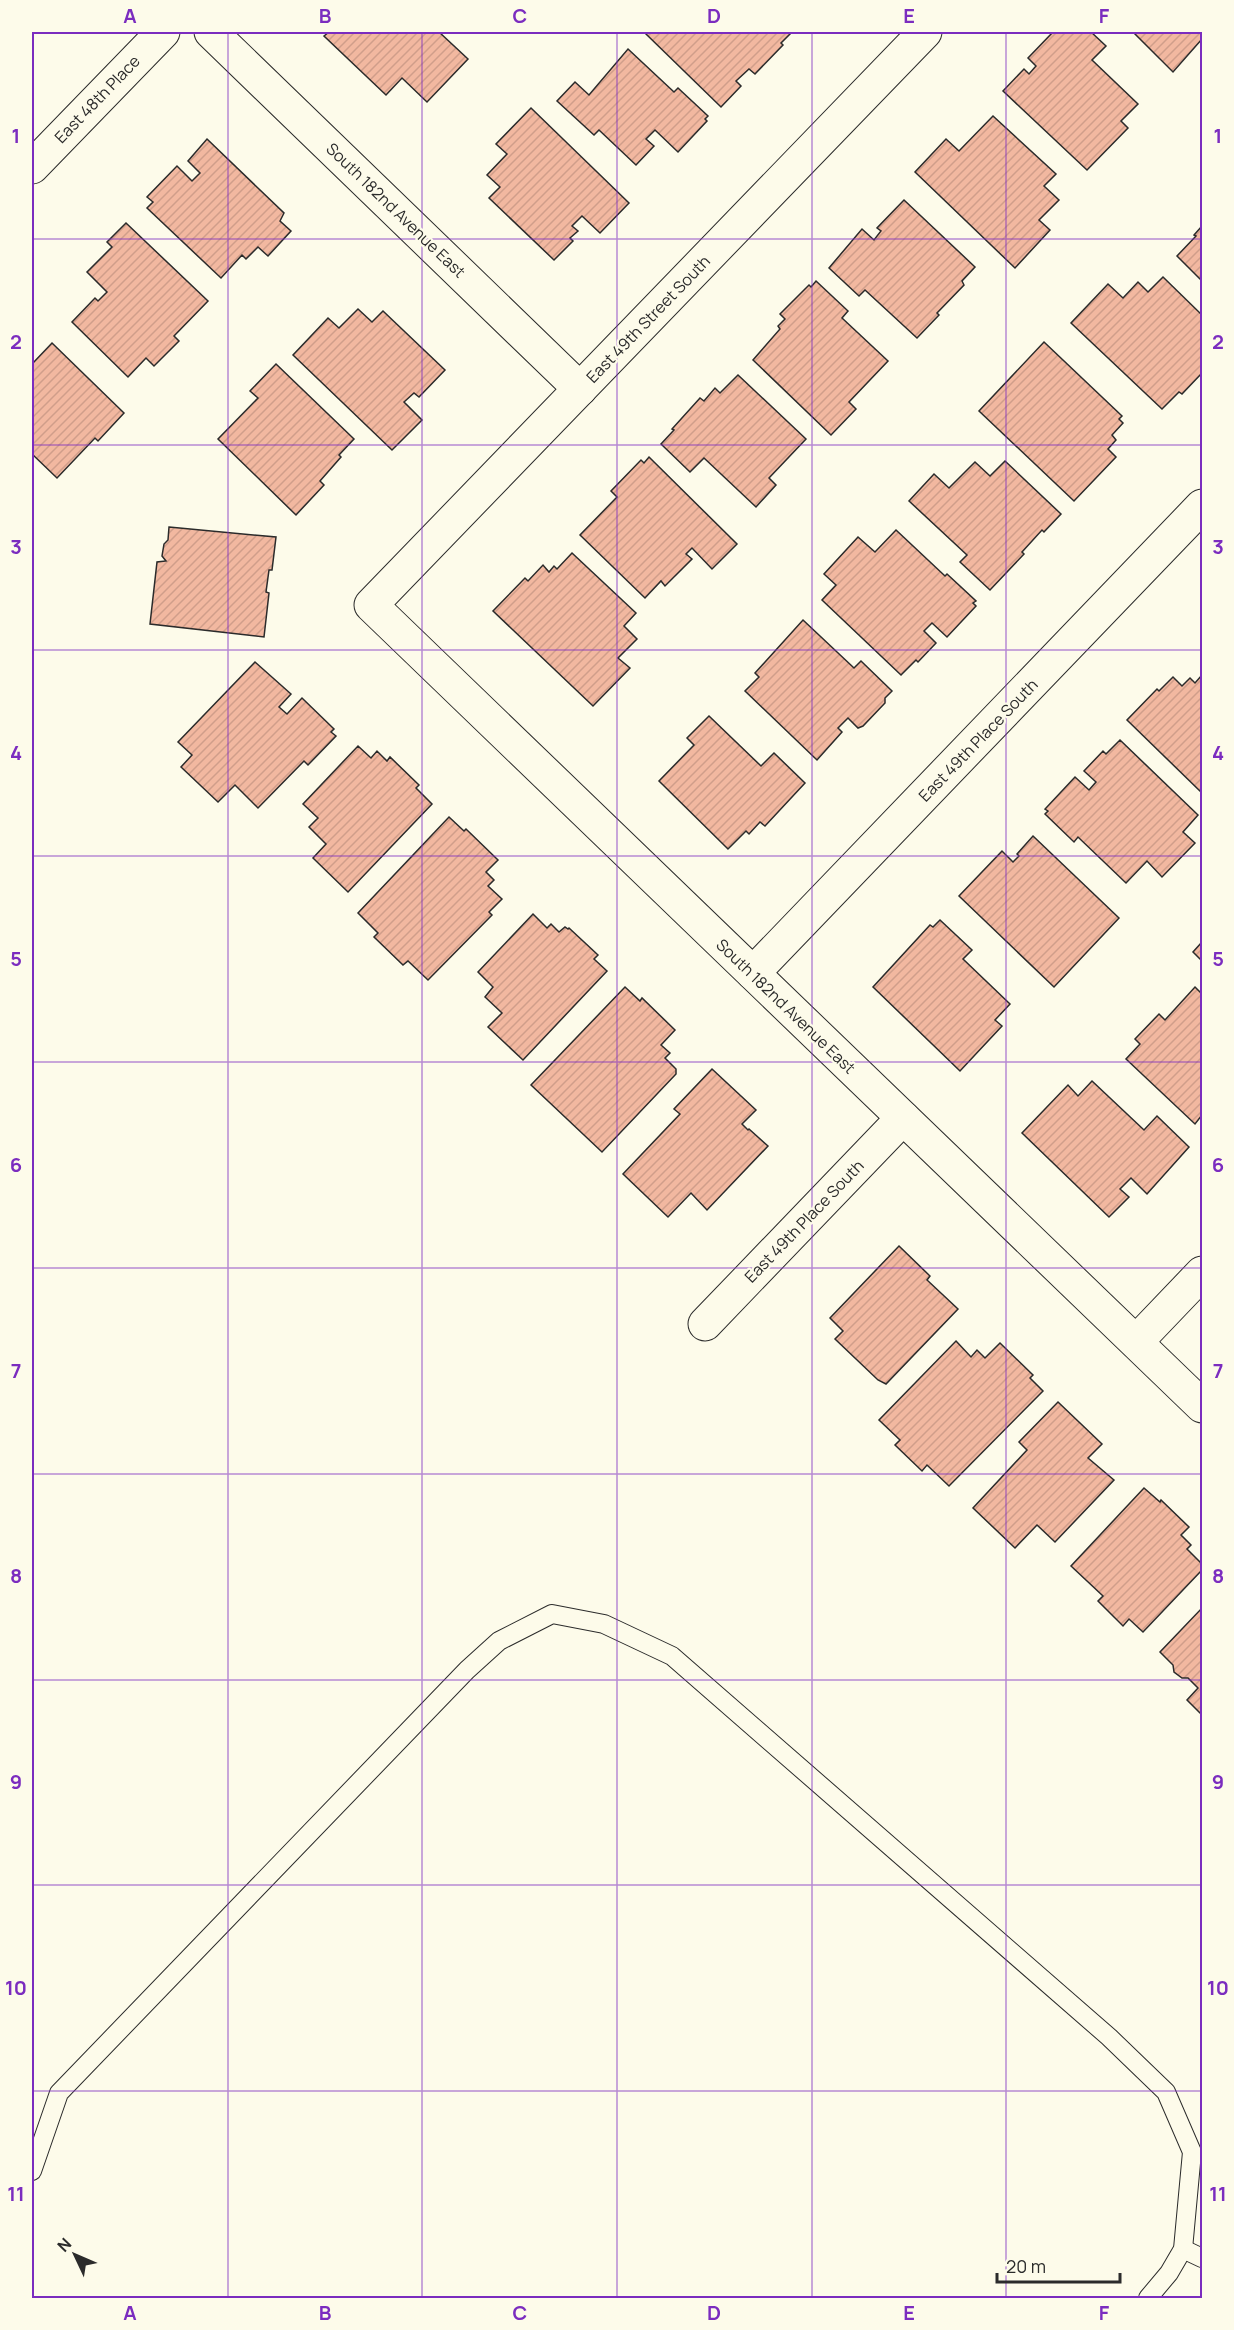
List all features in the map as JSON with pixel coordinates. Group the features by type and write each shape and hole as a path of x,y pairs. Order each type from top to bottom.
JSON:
{"street":[{"name":"East 48th Place","path":"32,167 163,32"},
{"name":"South 182nd Avenue East","path":"212,32 580,389"},
{"name":"East 49th Street South","path":"371,605 925,32"},
{"name":"East 49th Place South","path":"753,973 1203,506"},
{"name":"South 182nd Avenue East","path":"371,605 1203,1406"},
{"name":"East 49th Place South","path":"705,1324 903,1118"},
{"path":"1137,1341 1203,1273"}],"lane":[{"path":"32,2171 59,2093 467,1670 499,1641 552,1614 604,1624 672,1656 1109,2037 1166,2092 1192,2152 1184,2249 1169,2273 1148,2298"},
{"path":"1184,2249 1203,2258"}],"building":[{"path":"329,32 439,32 468,59 427,102 402,78 386,95 324,36"},
{"path":"648,32 792,32 781,43 783,45 755,74 749,69 736,81 741,86 721,107 646,34"},
{"path":"1053,32 1091,32 1106,46 1092,60 1138,104 1121,121 1128,128 1087,170 1003,91 1024,69 1029,74 1036,66 1028,58"},
{"path":"1133,32 1202,32 1202,39 1173,72"},
{"path":"628,49 674,92 678,88 708,116 705,119 707,121 678,152 655,130 646,139 654,146 636,165 599,130 594,135 557,101 575,82 589,95"},
{"path":"531,108 629,203 600,233 582,216 572,226 578,231 570,238 573,241 554,260 489,198 500,187 487,175 507,154 496,144"},
{"path":"993,116 1056,174 1044,186 1059,200 1039,220 1050,230 1015,268 915,172 946,139 959,151"},
{"path":"207,139 284,213 280,221 291,231 268,256 258,247 246,259 242,255 221,278 147,208 153,202 147,197 177,166 192,181 200,173 188,161"},
{"path":"904,200 975,267 962,281 964,285 917,338 865,290 859,296 829,268 862,229 874,240 881,231 877,228"},
{"path":"126,223 208,301 174,336 179,341 154,366 146,358 128,377 72,322 95,298 98,301 107,292 87,272 112,247 107,242"},
{"path":"1202,226 1202,281 1177,256"},
{"path":"1163,277 1202,315 1202,373 1182,394 1179,392 1162,409 1071,323 1108,284 1123,298 1138,282 1148,292"},
{"path":"816,281 848,311 842,318 888,361 849,402 856,409 831,435 753,360 780,329 778,326 785,319 780,314"},
{"path":"358,309 372,322 383,311 445,370 419,397 414,393 404,402 422,420 392,450 293,355 328,318 339,328"},
{"path":"1044,342 1122,416 1119,419 1123,423 1112,435 1116,440 1108,449 1116,457 1074,501 979,411"},
{"path":"52,343 124,413 98,441 95,438 57,478 32,454 32,364"},
{"path":"276,364 354,439 320,481 324,485 296,515 218,439 258,398 250,391"},
{"path":"738,375 806,439 769,478 776,485 756,507 704,458 690,472 661,444 700,398 704,401 715,388 720,393"},
{"path":"649,457 737,544 712,569 692,548 686,554 692,559 665,586 661,581 645,598 580,535 617,497 611,491 641,460 644,463"},
{"path":"1005,461 1061,514 1044,532 1042,530 1022,552 1024,554 990,590 960,562 967,555 909,501 934,474 949,488 975,462 990,476"},
{"path":"169,527 276,537 272,570 269,570 266,592 269,593 264,637 150,624 157,562 166,561 162,556 164,544 168,540"},
{"path":"896,530 945,576 947,574 976,601 973,603 976,606 947,637 932,623 924,631 936,643 918,662 916,660 901,675 822,600 836,585 824,574 858,537 875,552"},
{"path":"572,553 636,613 624,626 637,639 618,658 630,668 593,706 493,611 525,578 528,581 543,565 549,572 554,566 557,569"},
{"path":"803,620 854,668 861,661 892,691 885,698 885,703 863,726 858,728 848,718 838,728 842,732 817,760 745,691 759,677 755,673"},
{"path":"255,662 291,694 279,707 287,714 302,698 334,729 331,732 336,736 308,765 304,761 258,808 235,785 218,802 181,767 192,755 178,742"},
{"path":"1202,675 1202,793 1127,720 1157,689 1159,691 1173,677 1182,686 1190,678 1195,683"},
{"path":"709,716 761,766 774,753 805,783 765,826 760,822 749,834 746,831 728,849 659,781 694,745 687,738"},
{"path":"1120,740 1198,815 1183,832 1195,843 1162,877 1147,861 1126,883 1078,837 1074,842 1045,814 1048,811 1045,809 1075,777 1089,790 1096,782 1084,771 1103,751 1106,754"},
{"path":"358,746 371,758 377,751 387,761 390,757 419,785 416,788 432,804 348,892 313,858 326,844 309,827 318,818 303,804"},
{"path":"449,817 464,831 466,829 498,860 486,872 494,880 488,886 502,899 489,912 492,915 428,980 408,961 403,965 374,937 378,933 358,913"},
{"path":"1033,836 1119,918 1054,987 959,896 1002,851 1013,862"},
{"path":"533,914 547,928 551,924 559,932 565,927 569,928 598,955 594,959 607,971 523,1060 488,1027 502,1013 485,997 493,987 478,972"},
{"path":"940,920 972,950 963,959 1010,1004 995,1020 1002,1026 960,1071 873,987 930,925 933,927"},
{"path":"1202,942 1202,961 1193,952"},
{"path":"625,987 640,1001 642,998 675,1030 661,1045 670,1053 665,1058 676,1069 676,1074 602,1152 531,1085"},
{"path":"1195,987 1202,994 1202,1115 1195,1124 1126,1059 1140,1044 1135,1039 1159,1014 1165,1020"},
{"path":"712,1069 756,1110 742,1124 768,1146 707,1210 691,1193 668,1217 623,1174 680,1114 674,1109"},
{"path":"1092,1081 1144,1130 1157,1116 1189,1147 1147,1194 1131,1178 1120,1189 1129,1197 1109,1217 1022,1133 1068,1085 1078,1096"},
{"path":"899,1246 930,1276 927,1280 958,1309 886,1384 878,1380 835,1339 843,1331 830,1318"},
{"path":"956,1341 971,1357 977,1350 985,1358 1000,1343 1033,1375 1030,1378 1043,1391 949,1486 927,1465 922,1471 895,1445 900,1440 879,1420"},
{"path":"1058,1402 1102,1444 1088,1458 1114,1480 1055,1542 1037,1525 1015,1548 973,1508 1027,1450 1019,1442"},
{"path":"1144,1488 1160,1502 1161,1500 1189,1527 1181,1535 1191,1545 1187,1549 1202,1564 1202,1570 1143,1632 1129,1619 1123,1626 1098,1601 1103,1596 1071,1566"},
{"path":"1202,1608 1202,1715 1187,1700 1198,1688 1188,1678 1182,1678 1174,1672 1173,1665 1160,1652"}]}
